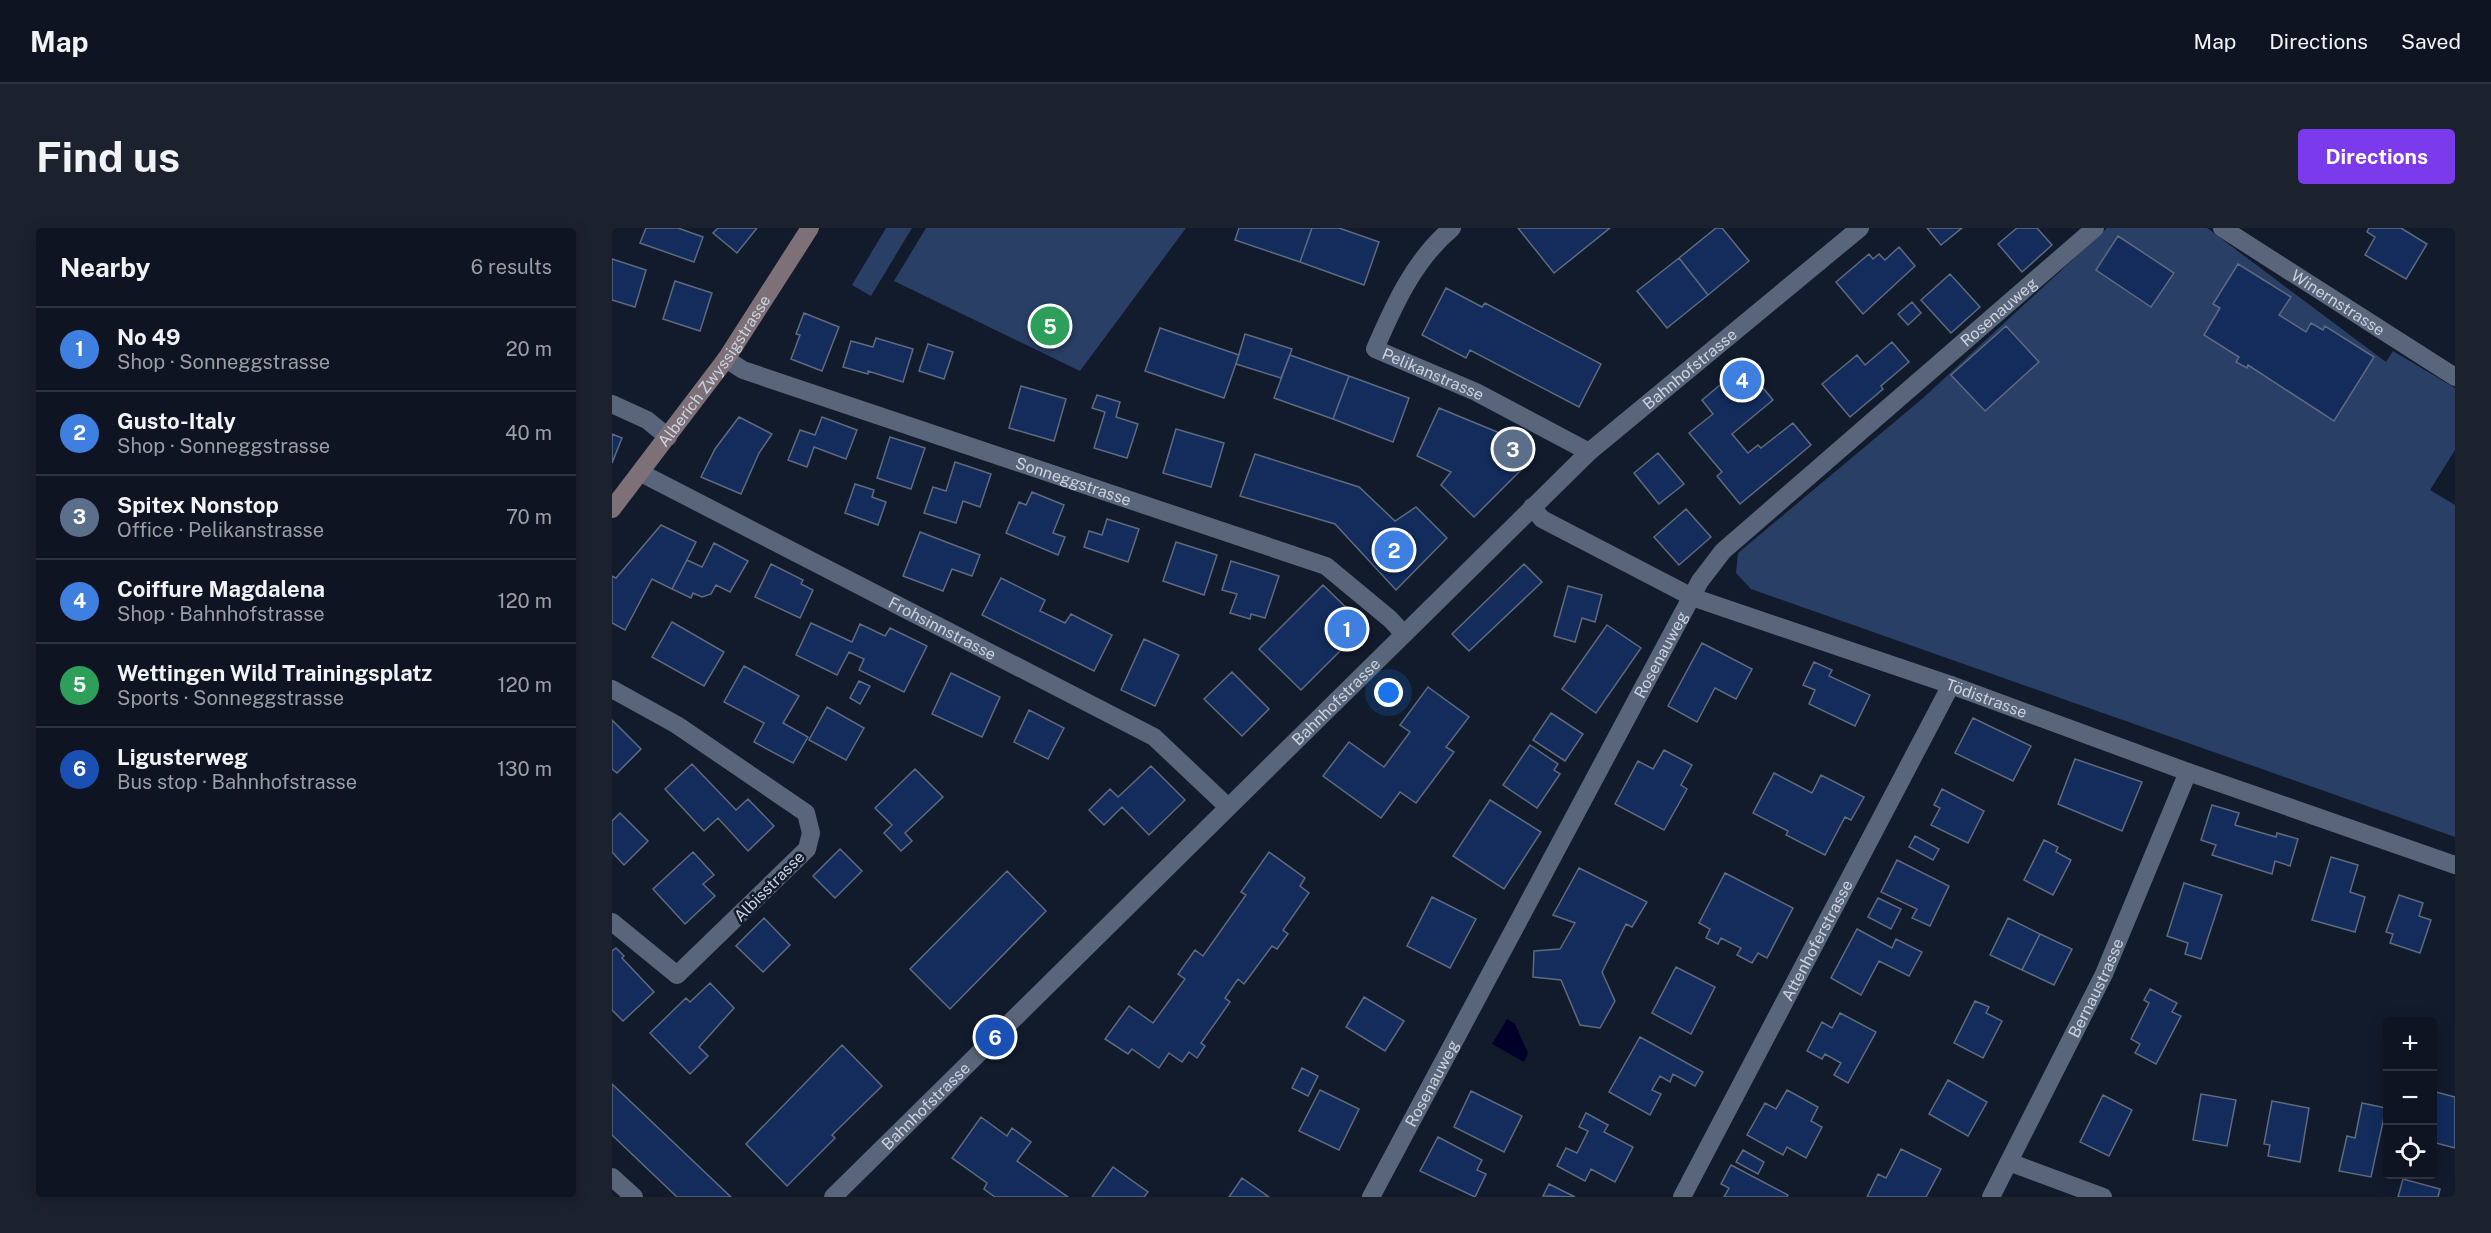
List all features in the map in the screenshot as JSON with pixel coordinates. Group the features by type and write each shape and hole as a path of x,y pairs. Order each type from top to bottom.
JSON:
{"street":[{"name":"Alberich Zwyssigstrasse","path":"612,509 726,359 810,228"},
{"name":"Pelikanstrasse","path":"1452,228 1438,240 1401,290 1375,349 1476,392 1589,452"},
{"name":"Bahnhofstrasse","path":"833,1197 1589,452 1860,228"},
{"name":"Rosenauweg","path":"1371,1197 1700,581 1723,551 2095,228"},
{"name":"Winernstrasse","path":"2222,228 2455,377"},
{"name":"Sonneggstrasse","path":"726,359 743,370 1326,566 1403,633"},
{"path":"612,404 647,420 668,437"},
{"name":"Frohsinnstrasse","path":"641,473 1154,737 1228,807"},
{"name":"Tödistrasse","path":"1532,507 1542,519 1692,597 1951,685 2188,772 2455,865"},
{"name":"Attenhoferstrasse","path":"1682,1197 1951,685"},
{"name":"Albisstrasse","path":"612,689 677,725 806,813 811,833 807,849 677,975 612,922"},
{"name":"Bernaustrasse","path":"1992,1197 2104,974 2188,772"},
{"path":"2009,1162 2103,1197"},
{"path":"612,1177 634,1197"}],"shaded area":[{"path":"886,228 912,228 871,296 852,285"},
{"path":"926,228 1186,228 1080,371 894,281"},
{"path":"2107,228 2207,228 2386,362 2393,351 2455,388 2455,450 2430,490 2455,505 2455,837 1751,589 1736,573 1738,553 1922,399"},
{"path":"1507,1019 1515,1024 1528,1053 1524,1062 1492,1044"}],"building":[{"path":"646,228 678,228 703,237 694,262 640,243"},
{"path":"718,228 757,228 737,253 713,233"},
{"path":"1239,228 1312,228 1300,262 1235,240"},
{"path":"1312,228 1339,228 1379,242 1364,285 1300,262"},
{"path":"1518,228 1610,228 1554,273"},
{"path":"1716,228 1722,228 1749,261 1708,295 1679,258"},
{"path":"1927,228 1962,228 1941,245"},
{"path":"2017,228 2037,228 2052,245 2022,272 1998,244"},
{"path":"2369,228 2401,228 2427,244 2406,279 2365,255 2375,237 2367,232"},
{"path":"2118,236 2174,273 2151,307 2096,270"},
{"path":"1899,247 1915,266 1863,314 1836,282 1869,254 1873,259 1879,254 1885,260"},
{"path":"1679,258 1708,295 1667,328 1637,291"},
{"path":"612,259 646,270 635,307 612,300"},
{"path":"2238,264 2291,297 2279,315 2306,332 2311,323 2323,330 2325,326 2374,357 2334,421 2248,365 2247,368 2236,362 2239,357 2204,335 2220,308 2213,304"},
{"path":"1950,274 1980,307 1951,333 1921,300"},
{"path":"675,281 712,293 700,331 663,319"},
{"path":"1446,288 1482,307 1485,303 1601,364 1579,407 1470,350 1466,358 1422,335"},
{"path":"1912,302 1921,313 1908,325 1898,314"},
{"path":"804,313 839,327 822,371 791,359 800,335 796,334"},
{"path":"2006,326 2039,362 1985,411 1951,375"},
{"path":"1160,328 1239,355 1224,398 1145,371"},
{"path":"1245,334 1292,349 1281,378 1236,364"},
{"path":"876,338 913,349 903,382 868,371 868,374 843,367 851,341 873,347"},
{"path":"1892,342 1909,362 1881,386 1883,389 1850,417 1822,384 1857,355 1865,365"},
{"path":"928,344 953,352 944,379 919,371"},
{"path":"1290,355 1349,376 1333,419 1274,398"},
{"path":"1744,365 1773,400 1732,434 1748,453 1758,445 1761,448 1793,423 1811,445 1740,504 1717,476 1722,472 1689,433 1713,414 1702,400"},
{"path":"1349,376 1409,398 1393,442 1333,419"},
{"path":"1021,386 1066,399 1054,441 1009,428"},
{"path":"1097,395 1120,402 1116,417 1138,424 1127,458 1094,448 1105,412 1092,408"},
{"path":"1439,408 1519,441 1530,452 1528,463 1474,517 1441,485 1451,472 1417,456"},
{"path":"739,417 772,434 759,453 741,494 701,477 715,449"},
{"path":"822,417 857,430 846,459 814,447 807,467 788,460 800,430 815,435"},
{"path":"1176,429 1224,443 1211,487 1163,473"},
{"path":"612,434 622,438 612,463"},
{"path":"890,437 925,448 911,489 877,478"},
{"path":"1658,453 1684,484 1659,504 1634,473"},
{"path":"1255,454 1359,487 1395,521 1416,507 1447,538 1396,590 1335,524 1240,496"},
{"path":"955,462 991,474 980,507 963,501 956,523 924,513 933,487 946,491"},
{"path":"855,484 874,490 872,497 886,502 878,525 845,513"},
{"path":"1032,492 1064,505 1053,533 1065,537 1058,555 1006,533 1019,502 1026,505"},
{"path":"1686,509 1711,537 1679,565 1654,537"},
{"path":"1107,519 1139,529 1128,562 1084,547 1089,531 1102,535"},
{"path":"661,525 696,542 672,589 652,579 625,630 612,623 612,576 616,578"},
{"path":"920,532 980,555 972,576 952,569 943,591 903,576"},
{"path":"1176,542 1217,555 1204,595 1163,581"},
{"path":"714,543 748,561 730,592 716,585 711,594 702,597 693,593 691,598 672,589 687,560 702,567"},
{"path":"1231,561 1279,576 1265,618 1251,614 1250,619 1230,613 1237,594 1222,590"},
{"path":"771,564 803,580 801,584 813,590 800,618 755,597"},
{"path":"1524,564 1542,582 1469,651 1452,634"},
{"path":"1001,578 1045,600 1040,611 1065,623 1071,614 1112,635 1094,671 982,615"},
{"path":"1323,585 1365,626 1301,690 1259,649"},
{"path":"1568,586 1602,595 1595,622 1582,618 1575,642 1554,636"},
{"path":"672,622 724,652 704,686 652,657"},
{"path":"811,623 852,642 860,624 885,636 890,628 927,646 904,692 859,670 864,659 849,652 837,675 796,655"},
{"path":"1607,625 1641,648 1596,713 1562,689"},
{"path":"1144,639 1179,655 1155,706 1121,690"},
{"path":"1702,643 1752,669 1736,699 1715,688 1697,722 1668,706"},
{"path":"1814,662 1832,670 1829,676 1870,695 1855,726 1809,704 1815,690 1803,685"},
{"path":"744,666 799,696 783,723 808,737 793,763 754,742 764,723 724,702"},
{"path":"1232,672 1269,709 1242,736 1204,699"},
{"path":"951,673 1000,697 982,737 932,714"},
{"path":"859,681 870,686 860,704 850,698"},
{"path":"1428,687 1469,717 1446,747 1454,752 1416,803 1400,792 1381,818 1323,776 1349,742 1384,767 1410,732 1400,725"},
{"path":"827,707 864,728 846,760 809,740"},
{"path":"1029,710 1064,728 1048,759 1014,742"},
{"path":"1551,713 1583,734 1565,761 1533,740"},
{"path":"1973,718 2031,746 2013,781 1955,753"},
{"path":"612,720 641,749 617,773 612,769"},
{"path":"1530,745 1558,764 1554,770 1560,774 1537,808 1503,785"},
{"path":"1664,750 1692,765 1681,785 1687,789 1664,830 1615,804 1638,761 1653,769"},
{"path":"2075,759 2142,782 2122,831 2058,804"},
{"path":"692,764 736,810 748,799 774,826 748,851 718,818 704,831 665,789"},
{"path":"1151,766 1185,800 1149,835 1122,807 1104,825 1089,810 1110,789 1118,797"},
{"path":"915,769 943,797 905,833 912,841 901,851 884,833 892,825 875,808"},
{"path":"1774,773 1812,793 1821,775 1864,797 1851,820 1845,817 1825,855 1786,835 1788,831 1753,813"},
{"path":"1942,789 1984,811 1968,843 1931,825 1940,808 1934,805"},
{"path":"1490,800 1541,832 1504,889 1453,856"},
{"path":"2212,805 2239,813 2235,825 2276,837 2277,833 2298,839 2290,866 2275,861 2272,874 2212,855 2216,845 2201,840"},
{"path":"620,813 648,841 624,865 612,852 612,821"},
{"path":"1915,836 1939,849 1933,860 1909,847"},
{"path":"2044,840 2058,847 2056,852 2071,860 2053,895 2024,880"},
{"path":"840,849 862,871 835,898 813,876"},
{"path":"693,852 714,875 703,884 715,896 685,924 653,889"},
{"path":"1269,852 1305,878 1300,886 1309,893 1283,930 1288,934 1277,949 1272,946 1244,984 1238,979 1225,998 1230,1002 1201,1043 1205,1046 1197,1058 1189,1052 1182,1062 1169,1053 1159,1068 1132,1049 1128,1054 1105,1039 1129,1006 1153,1023 1185,979 1178,974 1195,950 1203,956 1246,895 1241,892"},
{"path":"2331,857 2358,865 2350,892 2365,897 2355,932 2312,920"},
{"path":"1897,860 1949,886 1930,926 1912,918 1917,909 1881,892"},
{"path":"1579,868 1647,902 1632,927 1626,924 1602,972 1615,1001 1600,1028 1580,1025 1561,980 1533,977 1534,951 1560,949 1575,923 1553,915"},
{"path":"1007,871 1046,911 950,1009 910,969"},
{"path":"1725,873 1793,908 1767,958 1758,953 1752,963 1737,955 1741,948 1721,938 1718,944 1706,938 1710,929 1699,923"},
{"path":"2184,883 2222,895 2201,959 2185,954 2188,943 2167,936"},
{"path":"2399,895 2423,903 2419,916 2431,920 2420,953 2390,943 2393,934 2386,932"},
{"path":"1432,897 1476,919 1450,968 1407,946"},
{"path":"1878,898 1901,909 1891,929 1868,917"},
{"path":"764,918 790,945 763,972 736,946"},
{"path":"2008,918 2040,934 2022,970 1990,955"},
{"path":"1857,929 1892,948 1896,939 1922,952 1909,976 1879,961 1861,995 1831,978"},
{"path":"2040,934 2072,949 2054,985 2022,970"},
{"path":"616,948 624,956 622,958 654,992 623,1021 612,1010 612,951"},
{"path":"1676,967 1715,987 1691,1034 1652,1013"},
{"path":"710,983 734,1008 699,1047 708,1056 690,1074 650,1033 686,998 690,1002"},
{"path":"2150,989 2177,1003 2172,1012 2181,1016 2156,1064 2135,1053 2140,1044 2131,1039 2149,1003 2144,1000"},
{"path":"1364,997 1404,1021 1385,1051 1346,1027"},
{"path":"1975,1001 1989,1007 1986,1013 2002,1021 1983,1058 1954,1043"},
{"path":"1840,1013 1876,1032 1848,1083 1834,1075 1841,1063 1825,1054 1822,1059 1807,1051 1822,1022 1832,1028"},
{"path":"1640,1037 1703,1072 1695,1086 1673,1074 1670,1082 1660,1076 1652,1090 1661,1094 1650,1115 1609,1092"},
{"path":"842,1045 882,1086 832,1135 835,1138 787,1186 746,1144"},
{"path":"1302,1068 1318,1076 1308,1096 1292,1088"},
{"path":"1948,1080 1987,1102 1968,1136 1929,1114"},
{"path":"612,1084 731,1197 677,1197 612,1135"},
{"path":"1320,1090 1359,1109 1339,1150 1299,1131"},
{"path":"1787,1090 1818,1107 1811,1121 1822,1127 1806,1158 1787,1147 1783,1155 1747,1135 1765,1103 1776,1109"},
{"path":"1471,1091 1522,1116 1504,1152 1454,1127"},
{"path":"2437,1092 2455,1097 2455,1148 2437,1143"},
{"path":"2201,1094 2236,1100 2227,1146 2193,1140"},
{"path":"2103,1095 2132,1110 2109,1156 2080,1142"},
{"path":"2272,1101 2309,1108 2300,1162 2268,1156 2270,1145 2264,1144"},
{"path":"2362,1103 2383,1107 2383,1122 2371,1177 2339,1171 2347,1136 2355,1138"},
{"path":"1586,1113 1608,1125 1604,1132 1633,1147 1615,1182 1591,1169 1585,1181 1557,1166 1566,1148 1577,1153 1588,1131 1579,1127"},
{"path":"981,1117 1007,1136 1012,1128 1031,1142 1017,1161 1068,1197 995,1197 984,1189 987,1183 952,1158"},
{"path":"1438,1137 1482,1160 1477,1170 1486,1174 1475,1197 1420,1171"},
{"path":"1901,1149 1941,1169 1926,1197 1867,1197 1878,1174 1886,1178"},
{"path":"1743,1150 1764,1162 1758,1174 1736,1162"},
{"path":"1731,1165 1788,1195 1787,1197 1724,1197 1729,1188 1721,1184"},
{"path":"1113,1167 1148,1192 1144,1197 1092,1197"},
{"path":"1242,1178 1269,1197 1229,1197"},
{"path":"2403,1179 2440,1189 2438,1197 2398,1197"},
{"path":"1549,1184 1575,1197 1543,1196"}],"place":[{"name":"Wettingen Wild Trainingsplatz","path":"1050,326"},
{"name":"Coiffure Magdalena","path":"1742,380"},
{"name":"Spitex Nonstop","path":"1513,449"},
{"name":"Gusto-Italy","path":"1394,550"},
{"name":"No 49","path":"1347,629"},
{"name":"Ligusterweg","path":"995,1037"}]}
